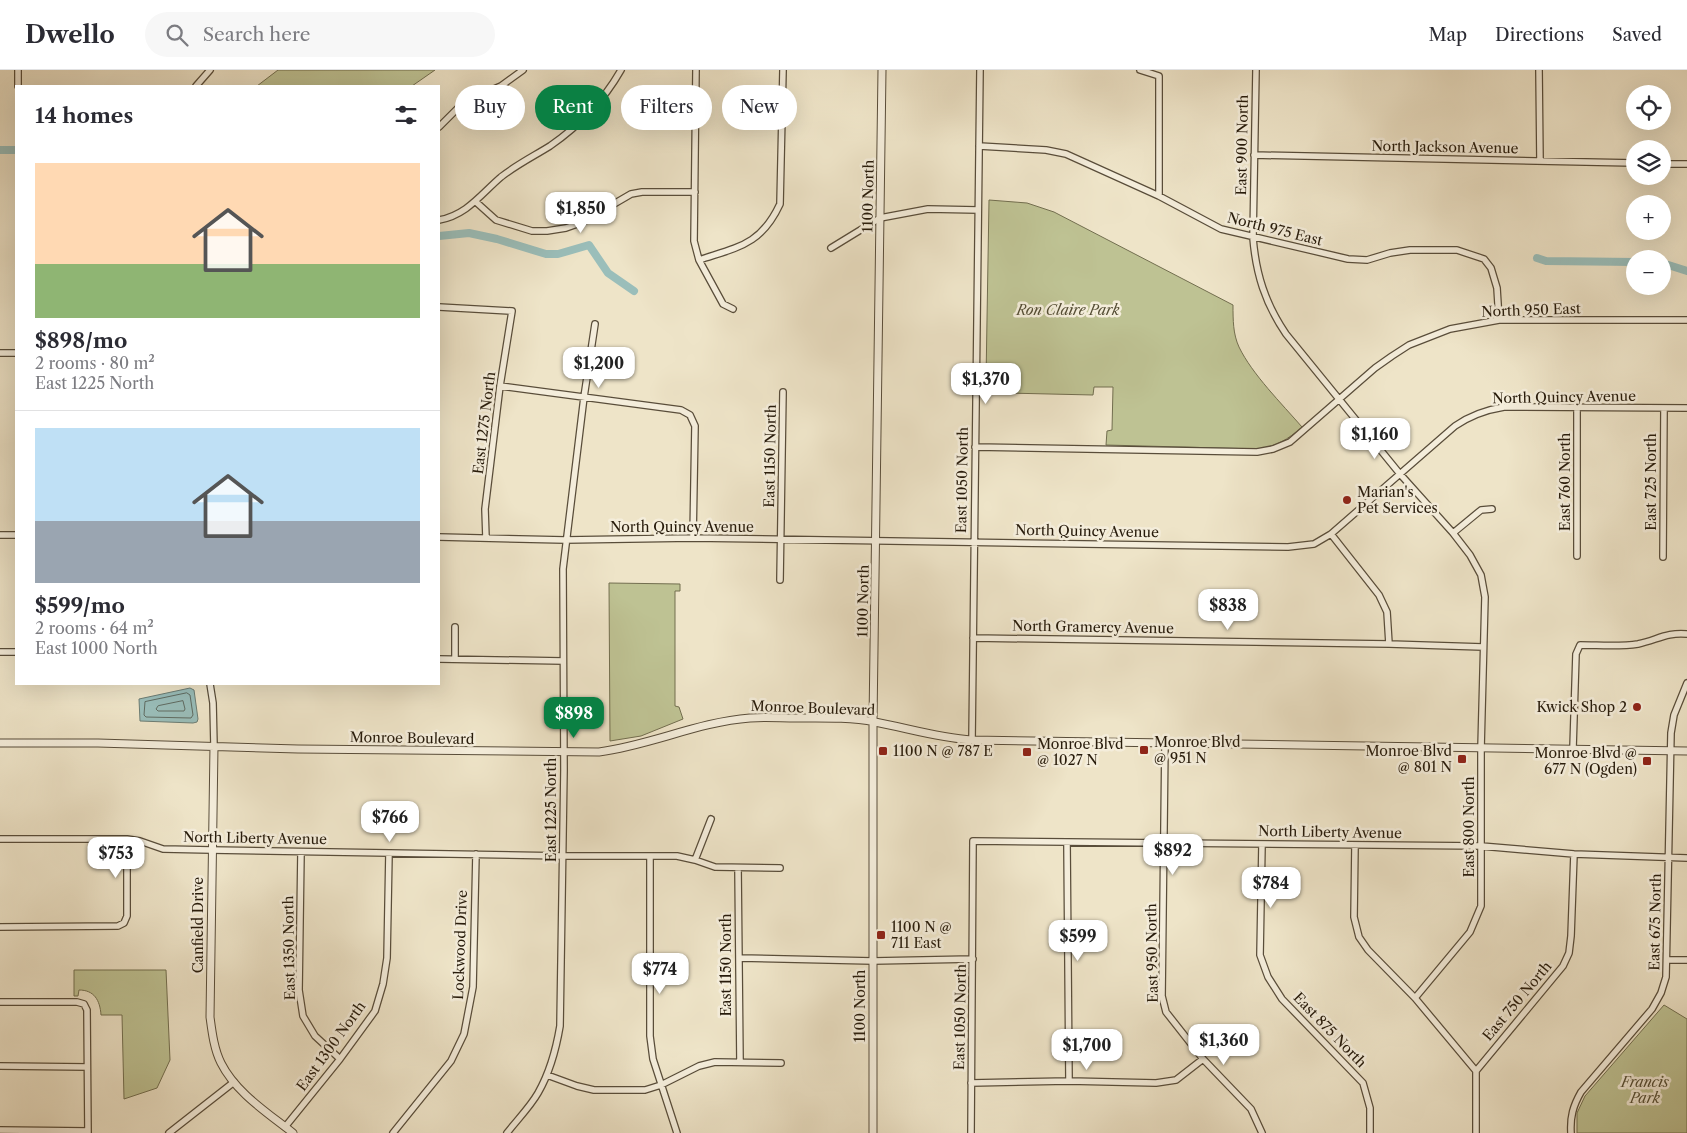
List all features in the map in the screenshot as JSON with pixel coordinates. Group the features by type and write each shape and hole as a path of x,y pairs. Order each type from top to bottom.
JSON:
{"street":[{"path":"18,70 18,85"},
{"path":"197,85 210,70"},
{"path":"440,126 466,101 501,86 523,70"},
{"path":"440,220 446,219 476,202 502,177 551,145 575,126 600,101 620,70"},
{"path":"696,70 694,242 699,260 723,304 733,309"},
{"path":"699,260 742,246 762,232 774,218 780,204 781,189 783,70"},
{"name":"1100 North","path":"873,1133 873,721 882,70"},
{"name":"East 1050 North","path":"972,740 980,70"},
{"path":"1140,70 1159,76 1159,196"},
{"name":"East 900 North","path":"1256,70 1254,155 1255,262 1263,291 1274,317 1400,474 1453,533 1470,555 1481,575"},
{"path":"1539,70 1540,161"},
{"name":"North 975 East","path":"979,146 1046,150 1066,154 1159,196 1221,229 1254,238 1348,259 1367,260 1390,253 1410,250 1457,250 1484,259 1488,262 1497,288 1499,320"},
{"name":"North Jackson Avenue","path":"1254,155 1626,163"},
{"path":"1671,164 1687,164"},
{"path":"476,202 496,220 532,231 546,231 566,228 583,222 630,194 642,192 695,192"},
{"path":"831,248 880,218 928,209 978,210"},
{"name":"East 1275 North","path":"440,307 512,312 500,386 486,509 486,538"},
{"name":"North 950 East","path":"975,447 1257,452 1273,450 1290,442 1375,368 1409,345 1450,329 1499,320 1687,320"},
{"name":"East 1225 North","path":"507,1133 538,1095 556,1050 560,1026 564,856 563,569 565,540 595,324"},
{"path":"0,353 15,353"},
{"path":"500,386 681,410 690,415 694,426 693,538"},
{"name":"East 1150 North","path":"780,580 783,392"},
{"name":"North Quincy Avenue","path":"440,537 565,540 693,538 1288,547 1314,544 1331,534 1455,426 1472,415 1487,409 1504,407 1687,408"},
{"name":"East 760 North","path":"1577,408 1577,556"},
{"name":"East 725 North","path":"1663,557 1664,408"},
{"path":"1453,533 1481,510 1492,509"},
{"path":"1331,534 1380,595 1387,612 1390,644"},
{"path":"0,535 15,536"},
{"name":"East 800 North","path":"1415,998 1470,932 1481,906 1481,748 1485,597 1481,575"},
{"path":"454,659 455,627"},
{"path":"1573,748 1576,654 1580,645 1639,644 1674,632 1687,634"},
{"name":"North Gramercy Avenue","path":"973,638 1483,647"},
{"path":"0,652 15,652"},
{"path":"440,659 563,661"},
{"name":"East 675 North","path":"1571,1133 1570,1117 1581,1092 1652,1009 1661,993 1666,977 1670,751 1674,715 1687,682"},
{"name":"Canfield Drive","path":"210,685 213,703 214,746 210,1017 214,1043 221,1062 234,1082 293,1133"},
{"name":"Monroe Boulevard","path":"0,743 98,743 564,753 599,752 623,749 709,724 751,718 829,718 873,721 950,739 972,740 1687,751"},
{"name":"East 950 North","path":"1165,742 1162,996 1166,1012 1203,1059"},
{"path":"696,860 711,819"},
{"name":"North Liberty Avenue","path":"0,838 126,839 140,841 163,849 564,856 677,856 696,860 714,867 780,868"},
{"path":"0,927 118,926 124,923 127,916 126,839"},
{"name":"East 1050 North","path":"971,1133 973,841"},
{"name":"North Liberty Avenue","path":"973,841 1481,846 1574,854 1687,858"},
{"path":"1067,843 1069,1082"},
{"name":"East 875 North","path":"1262,844 1260,955 1268,977 1282,999 1363,1083 1370,1108 1370,1133"},
{"path":"1355,845 1354,917 1359,936 1368,950 1415,998 1476,1071 1476,1133"},
{"name":"East 1350 North","path":"301,852 299,990 303,1016 315,1036 340,1059"},
{"name":"East 1300 North","path":"286,1127 340,1059 375,1010 383,984 387,958 389,853"},
{"name":"Lockwood Drive","path":"394,1133 451,1061 464,1034 473,987 476,854"},
{"name":"East 750 North","path":"1476,1071 1563,966 1569,952 1571,936 1574,854"},
{"path":"650,857 650,1036 653,1059 677,1133"},
{"name":"East 1150 North","path":"738,868 740,1062"},
{"path":"739,958 873,961 973,959"},
{"path":"1667,960 1687,960"},
{"path":"0,1002 76,1002 84,1004 87,1010 88,1132 0,1130"},
{"path":"971,1083 1156,1083 1176,1080 1203,1059 1252,1109 1262,1133"},
{"path":"547,1075 594,1090 645,1090 661,1085 699,1066 714,1062 781,1063"},
{"path":"0,1066 88,1067"},
{"path":"169,1133 234,1082"}],"green space":[{"path":"278,70 435,70 413,85 258,85"},
{"name":"Ron Claire Park","path":"989,200 1027,203 1054,212 1233,305 1233,321 1239,347 1252,368 1302,427 1282,442 1258,449 1106,445 1107,431 1112,430 1113,387 1094,387 1093,395 1006,393 1006,381 986,380"},
{"path":"609,583 680,584 680,591 675,591 675,706 679,707 683,719 641,736 610,741"},
{"path":"74,970 166,970 170,1060 157,1088 124,1099 122,1015 101,1015 98,1000 84,990 79,990 78,996 74,996"},
{"name":"Francis Park","path":"1664,1005 1687,1019 1687,1133 1577,1133 1577,1113 1585,1096"}],"water":[{"path":"190,688 194,690 197,722 140,721 139,699"}],"waterway":[{"path":"0,150 15,150"},
{"path":"440,236 469,233 497,239 546,254 558,254 589,245 608,273 634,291"},
{"path":"1537,258 1546,261 1626,262"},
{"path":"1671,266 1687,271"}],"place":[{"name":"Marian's Pet Services","path":"1347,500"},
{"name":"Kwick Shop 2","path":"1637,707"},
{"name":"Monroe Blvd @ 951 N","path":"1144,750"},
{"name":"1100 N @ 787 E","path":"883,751"},
{"name":"Monroe Blvd @ 1027 N","path":"1027,752"},
{"name":"Monroe Blvd @ 801 N","path":"1462,759"},
{"name":"Monroe Blvd @ 677 N (Ogden)","path":"1647,761"},
{"name":"1100 N @ 711 East","path":"881,935"}]}
